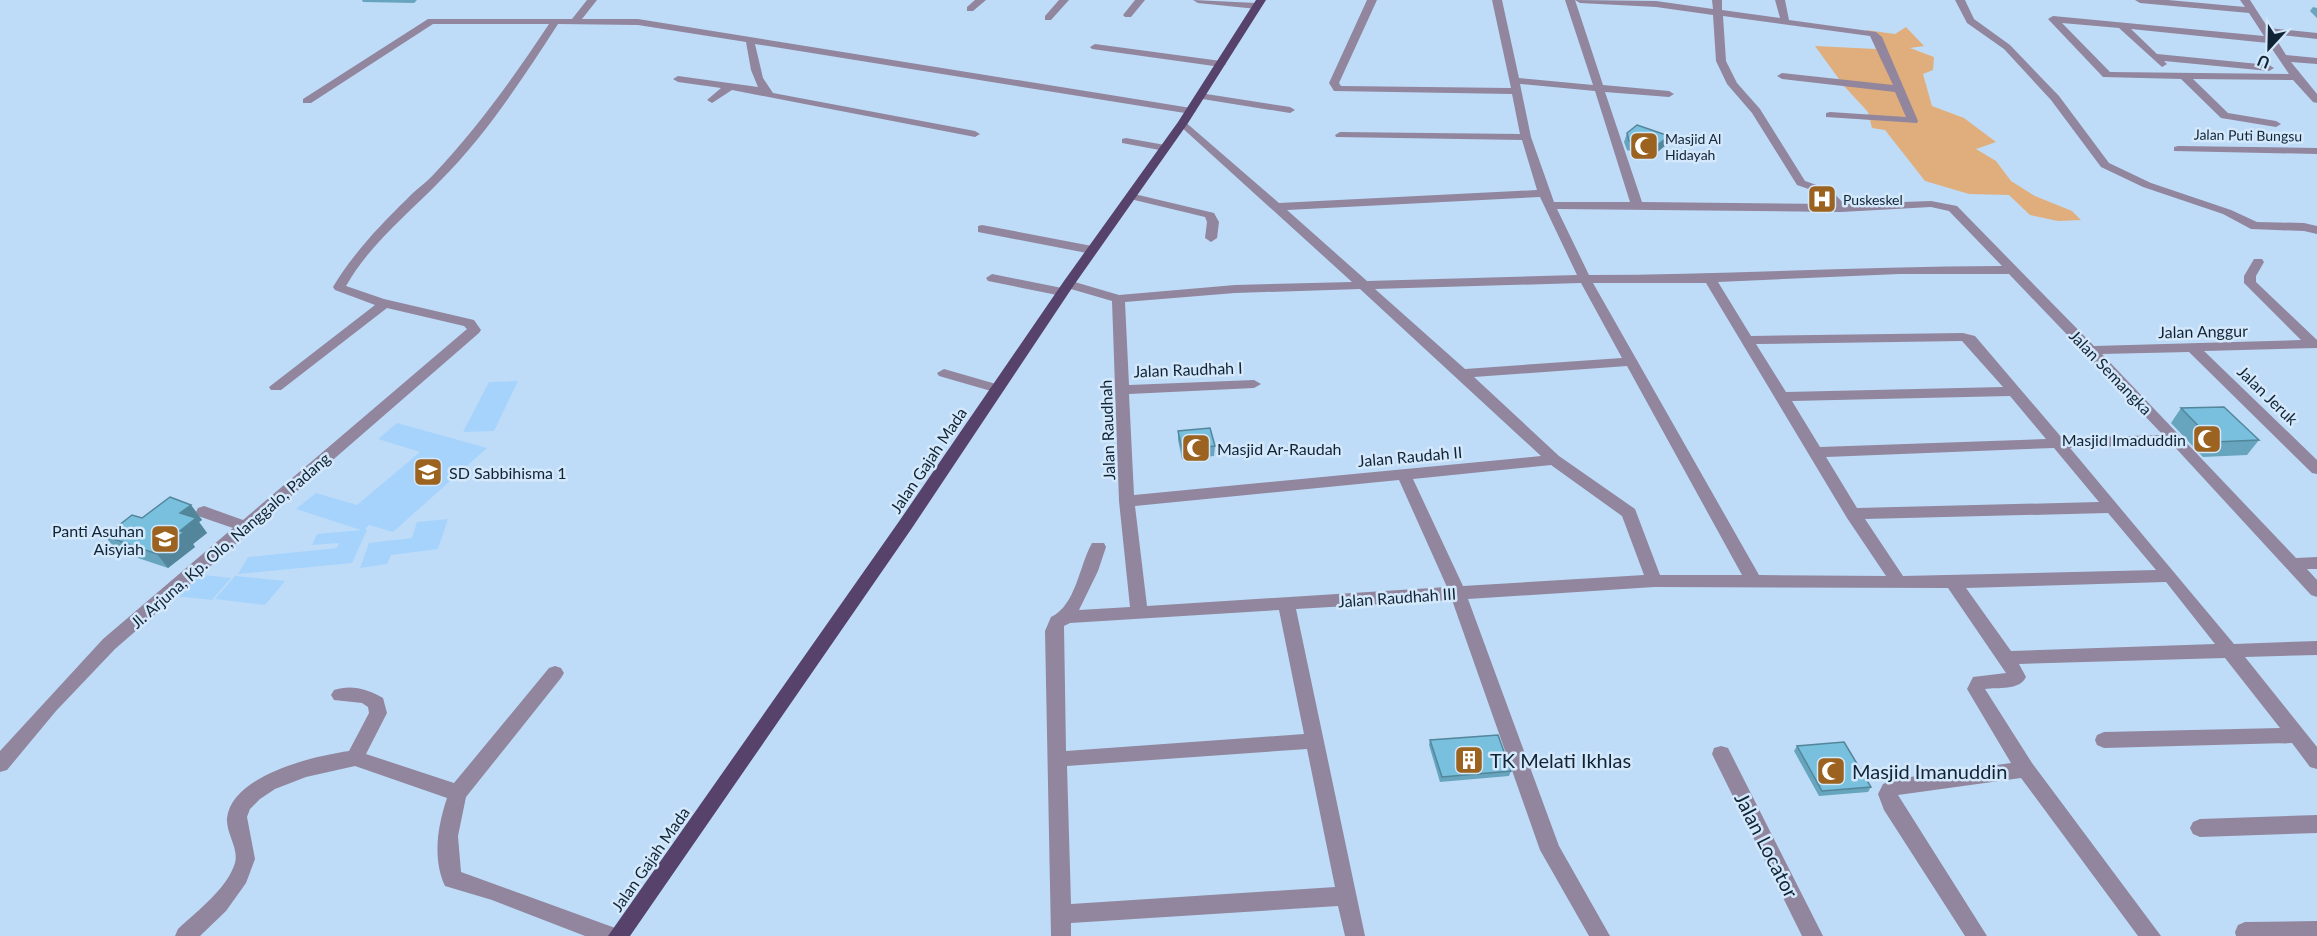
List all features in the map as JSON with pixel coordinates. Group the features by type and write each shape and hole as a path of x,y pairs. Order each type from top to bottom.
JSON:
{"main road":[{"name":"Jalan Gajah Mada","path":"618,936 998,389 1065,288 1187,117 1259,3"}],"street":[{"path":"576,20 592,0"},
{"path":"970,9 981,0"},
{"path":"1048,18 1064,0"},
{"path":"1128,15 1140,0"},
{"path":"1198,0 1259,3"},
{"path":"1372,0 1334,83 1338,89 1597,87 1669,94"},
{"path":"1497,0 1526,137 1544,193 1585,279 1753,580"},
{"path":"1570,0 1637,205"},
{"path":"1580,0 1654,2 1873,34 1877,37 1913,119 1911,122 1830,115"},
{"path":"1717,0 1721,61 1732,84 1756,111 1801,183 1827,192 1841,208"},
{"path":"1780,0 1785,22"},
{"path":"1960,0 1970,21 2007,47 2055,98 2105,165 2147,185 2226,212 2256,226 2304,227 2317,230"},
{"path":"2140,0 2254,11"},
{"path":"2245,0 2293,73 2312,90 2317,100"},
{"path":"2272,40 2053,19 2107,75 2180,77 2293,73"},
{"path":"307,101 431,21 576,20 655,24 1187,117 1277,207 1554,460 1629,513 1654,581"},
{"path":"386,303 346,293 339,287 341,281 485,121 518,78 556,21"},
{"path":"2121,25 2224,116 2276,124"},
{"path":"2267,31 2317,36"},
{"path":"750,40 764,91"},
{"path":"1095,47 1221,64"},
{"path":"2155,57 2293,73"},
{"path":"2284,58 2317,62"},
{"path":"1782,76 1899,89"},
{"path":"678,79 764,91 777,97 975,134"},
{"path":"712,100 729,87"},
{"path":"1200,96 1290,110"},
{"path":"1340,135 1526,137"},
{"path":"1126,141 1165,148"},
{"name":"Jalan Puti Bungsu","path":"2178,149 2317,151"},
{"path":"1277,207 1544,193"},
{"path":"1130,196 1210,215 1213,222 1211,238"},
{"name":"Jalan Semangka","path":"1841,208 1931,204 1953,208 2176,439 2317,591"},
{"path":"1550,206 1841,208"},
{"path":"982,230 1092,250"},
{"path":"2258,262 2250,276 2250,283 2314,344"},
{"path":"992,278 1065,288 1118,299 1235,289 1585,279 1710,279 1899,270 2013,270"},
{"path":"1710,279 1853,514 1899,582"},
{"name":"Jalan Raudhah","path":"1118,299 1124,390 1127,501 1139,613"},
{"path":"276,387 386,303"},
{"name":"Jl. Arjuna, Kp. Olo, Nanggalo, Padang","path":"0,764 50,706 109,644 243,526 474,330 469,323 386,303"},
{"path":"1749,340 1963,337 1970,339 2170,576 2317,761"},
{"name":"Jalan Anggur","path":"2090,350 2314,344"},
{"name":"Jalan Jeruk","path":"2193,348 2317,469"},
{"path":"1462,374 1630,362"},
{"path":"944,373 998,389"},
{"name":"Jalan Raudhah I","path":"1124,390 1254,384"},
{"path":"1782,397 2014,391"},
{"path":"1816,452 2176,439"},
{"name":"Jalan Raudah II","path":"1127,501 1554,460"},
{"path":"1404,475 1458,593 1550,850 1600,936"},
{"path":"1853,514 2111,507"},
{"path":"204,512 243,526"},
{"path":"1061,936 1059,759 1054,632 1057,622 1067,617 1090,571 1098,547"},
{"path":"2292,564 2317,563"},
{"name":"Jalan Raudhah III","path":"1067,617 1654,581 1953,582 2170,576"},
{"path":"1953,582 2017,677 2014,680 1978,682 1976,689 2025,769 2151,936"},
{"path":"1286,604 1355,936"},
{"path":"2006,658 2317,648"},
{"path":"555,673 458,793 448,832 448,863 452,879 492,891 611,936"},
{"path":"340,695 365,696 377,703 378,713 355,758"},
{"path":"2104,740 2295,735"},
{"path":"1059,759 1315,741"},
{"name":"Jalan Locator","path":"1721,754 1813,936"},
{"path":"185,936 226,895 243,867 247,855 237,818 238,810 249,797 264,786 286,776 340,760 355,758 458,793"},
{"path":"1977,936 1891,804 1888,795 1890,789 1903,785 2025,769"},
{"path":"2200,828 2317,825"},
{"path":"1062,914 1348,896"},
{"path":"2245,932 2317,931"}],"shaded area":[{"path":"1906,27 1924,46 1910,48 1934,57 1933,70 1923,74 1932,106 1964,118 1996,142 1976,149 1996,161 2011,181 2035,196 2072,211 2081,220 2058,221 2030,215 2009,195 1969,194 1925,181 1885,130 1872,128 1868,112 1844,86 1815,46 1876,49 1874,39 1866,30 1895,34"},
{"name":"SD Sabbihisma 1","path":"518,381 494,431 463,432 489,382"},
{"name":"SD Sabbihisma 1","path":"397,423 487,448 393,532 369,525 365,529 367,530 352,563 238,574 248,557 337,548 339,543 312,545 317,534 361,530 296,509 316,493 357,505 420,452 378,439"},
{"name":"SD Sabbihisma 1","path":"448,519 438,549 391,555 387,564 360,568 369,543 412,538 417,522"},
{"path":"195,574 231,578 212,600 175,596"},
{"path":"235,576 285,581 265,605 215,599"}],"building":[{"path":"1637,125 1669,136 1652,149 1629,141 1627,133"},
{"path":"2224,407 2259,440 2214,442 2181,408"},
{"path":"1210,428 1215,446 1182,449 1178,431"},
{"path":"170,497 191,505 180,513 196,518 180,531 184,532 157,554 105,536 132,515 142,518"},
{"name":"TK Melati Ikhlas","path":"1498,735 1511,771 1442,777 1430,740"},
{"name":"Masjid Imanuddin","path":"1844,742 1871,787 1822,791 1797,746"}],"place":[{"name":"Masjid Al Hidayah","path":"1644,146"},
{"name":"Puskeskel","path":"1822,199"},
{"name":"Masjid Imaduddin","path":"2207,439"},
{"name":"Masjid Ar-Raudah","path":"1196,448"},
{"name":"SD Sabbihisma 1","path":"428,472"},
{"name":"Panti Asuhan Aisyiah","path":"165,539"},
{"name":"TK Melati Ikhlas","path":"1469,760"},
{"name":"Masjid Imanuddin","path":"1831,771"}]}
